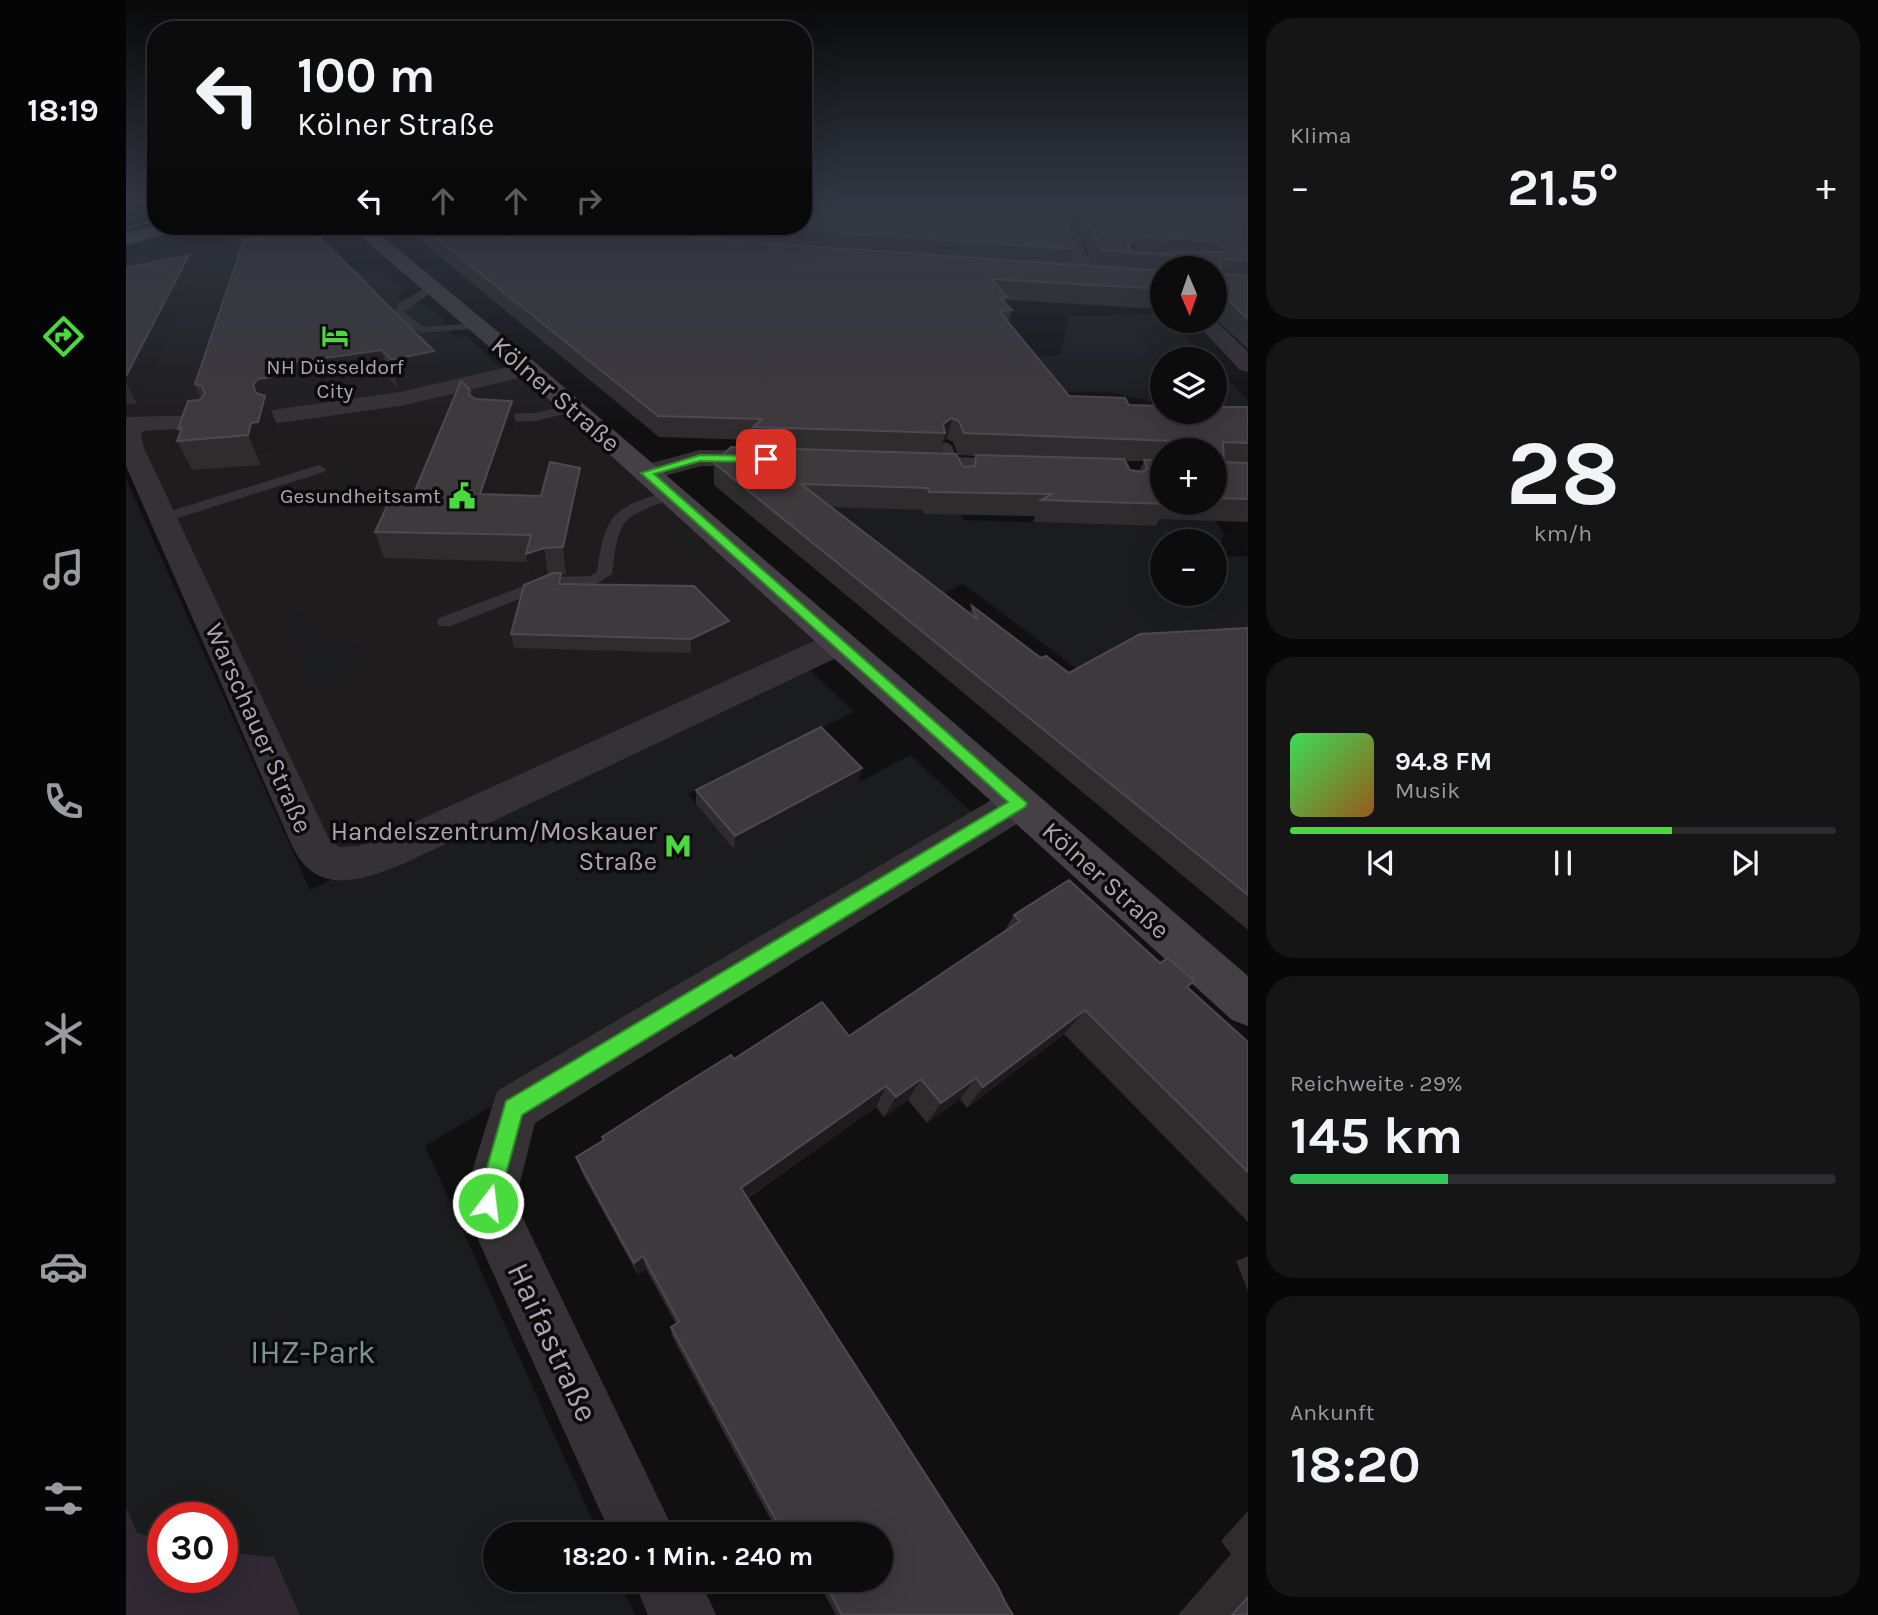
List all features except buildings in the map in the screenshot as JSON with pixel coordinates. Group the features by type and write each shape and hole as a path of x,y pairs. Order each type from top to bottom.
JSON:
{"main road":[{"name":"Kölner Straße","path":"421,277 529,369 1248,1005"}],"street":[{"path":"1128,277 1150,281"},
{"path":"1215,333 1248,368 1241,377 1248,384"},
{"path":"279,416 400,399 529,369"},
{"name":"Warschauer Straße","path":"204,422 131,424 128,436 131,448 313,848 319,857 332,863 365,862 389,852 839,643"},
{"path":"646,473 700,458 793,460"},
{"path":"886,463 1052,469"},
{"name":"Haifastraße","path":"638,1522 488,1203 514,1108 1019,803"},
{"path":"671,1592 682,1615"}],"lane":[{"path":"432,287 401,307 398,313 420,330 478,326"},
{"path":"482,418 536,417 573,408"},
{"path":"163,518 319,470"},
{"path":"445,622 552,580 593,581 604,574 610,528 619,516 671,495"}],"shaded area":[{"path":"126,277 368,277 548,399 821,646 368,856 326,850 126,441"},
{"path":"126,1507 137,1533 147,1536 147,1593 238,1593 238,1554 274,1557 300,1615 126,1615"}],"green space":[{"path":"351,277 386,277 404,289 403,293 378,302"},
{"path":"416,303 425,304 445,320 446,324 428,326 404,310"},
{"path":"1150,314 1150,333 1182,333 1196,347 1150,347 1150,401 1111,392 939,392 1013,359 1060,355 1069,316"},
{"path":"467,336 489,357 491,365 483,372 455,381 418,345 440,338"},
{"path":"1227,379 1248,401 1248,407 1227,406"},
{"name":"IHZ-Park","path":"126,479 310,890 331,880 369,874 809,669 854,712 688,794 734,849 910,755 977,817 425,1146 593,1522 483,1522 483,1592 624,1592 635,1615 126,1615"},
{"path":"801,499 922,510 924,514 962,512 964,520 1155,526 1151,517 1215,519 1221,529 1150,529 1150,606 1227,606 1227,557 1248,556 1248,649 1089,678 963,584 933,598"},
{"path":"304,614 305,625 316,639 333,645 363,647 320,694 284,620"}],"place":[{"name":"NH Düsseldorf City","path":"335,336"},
{"name":"Gesundheitsamt","path":"462,496"},
{"name":"Handelszentrum/Moskauer Straße","path":"678,846"}],"route":[{"path":"488,1203 514,1108 1019,803 646,473 700,458 766,459"}]}
